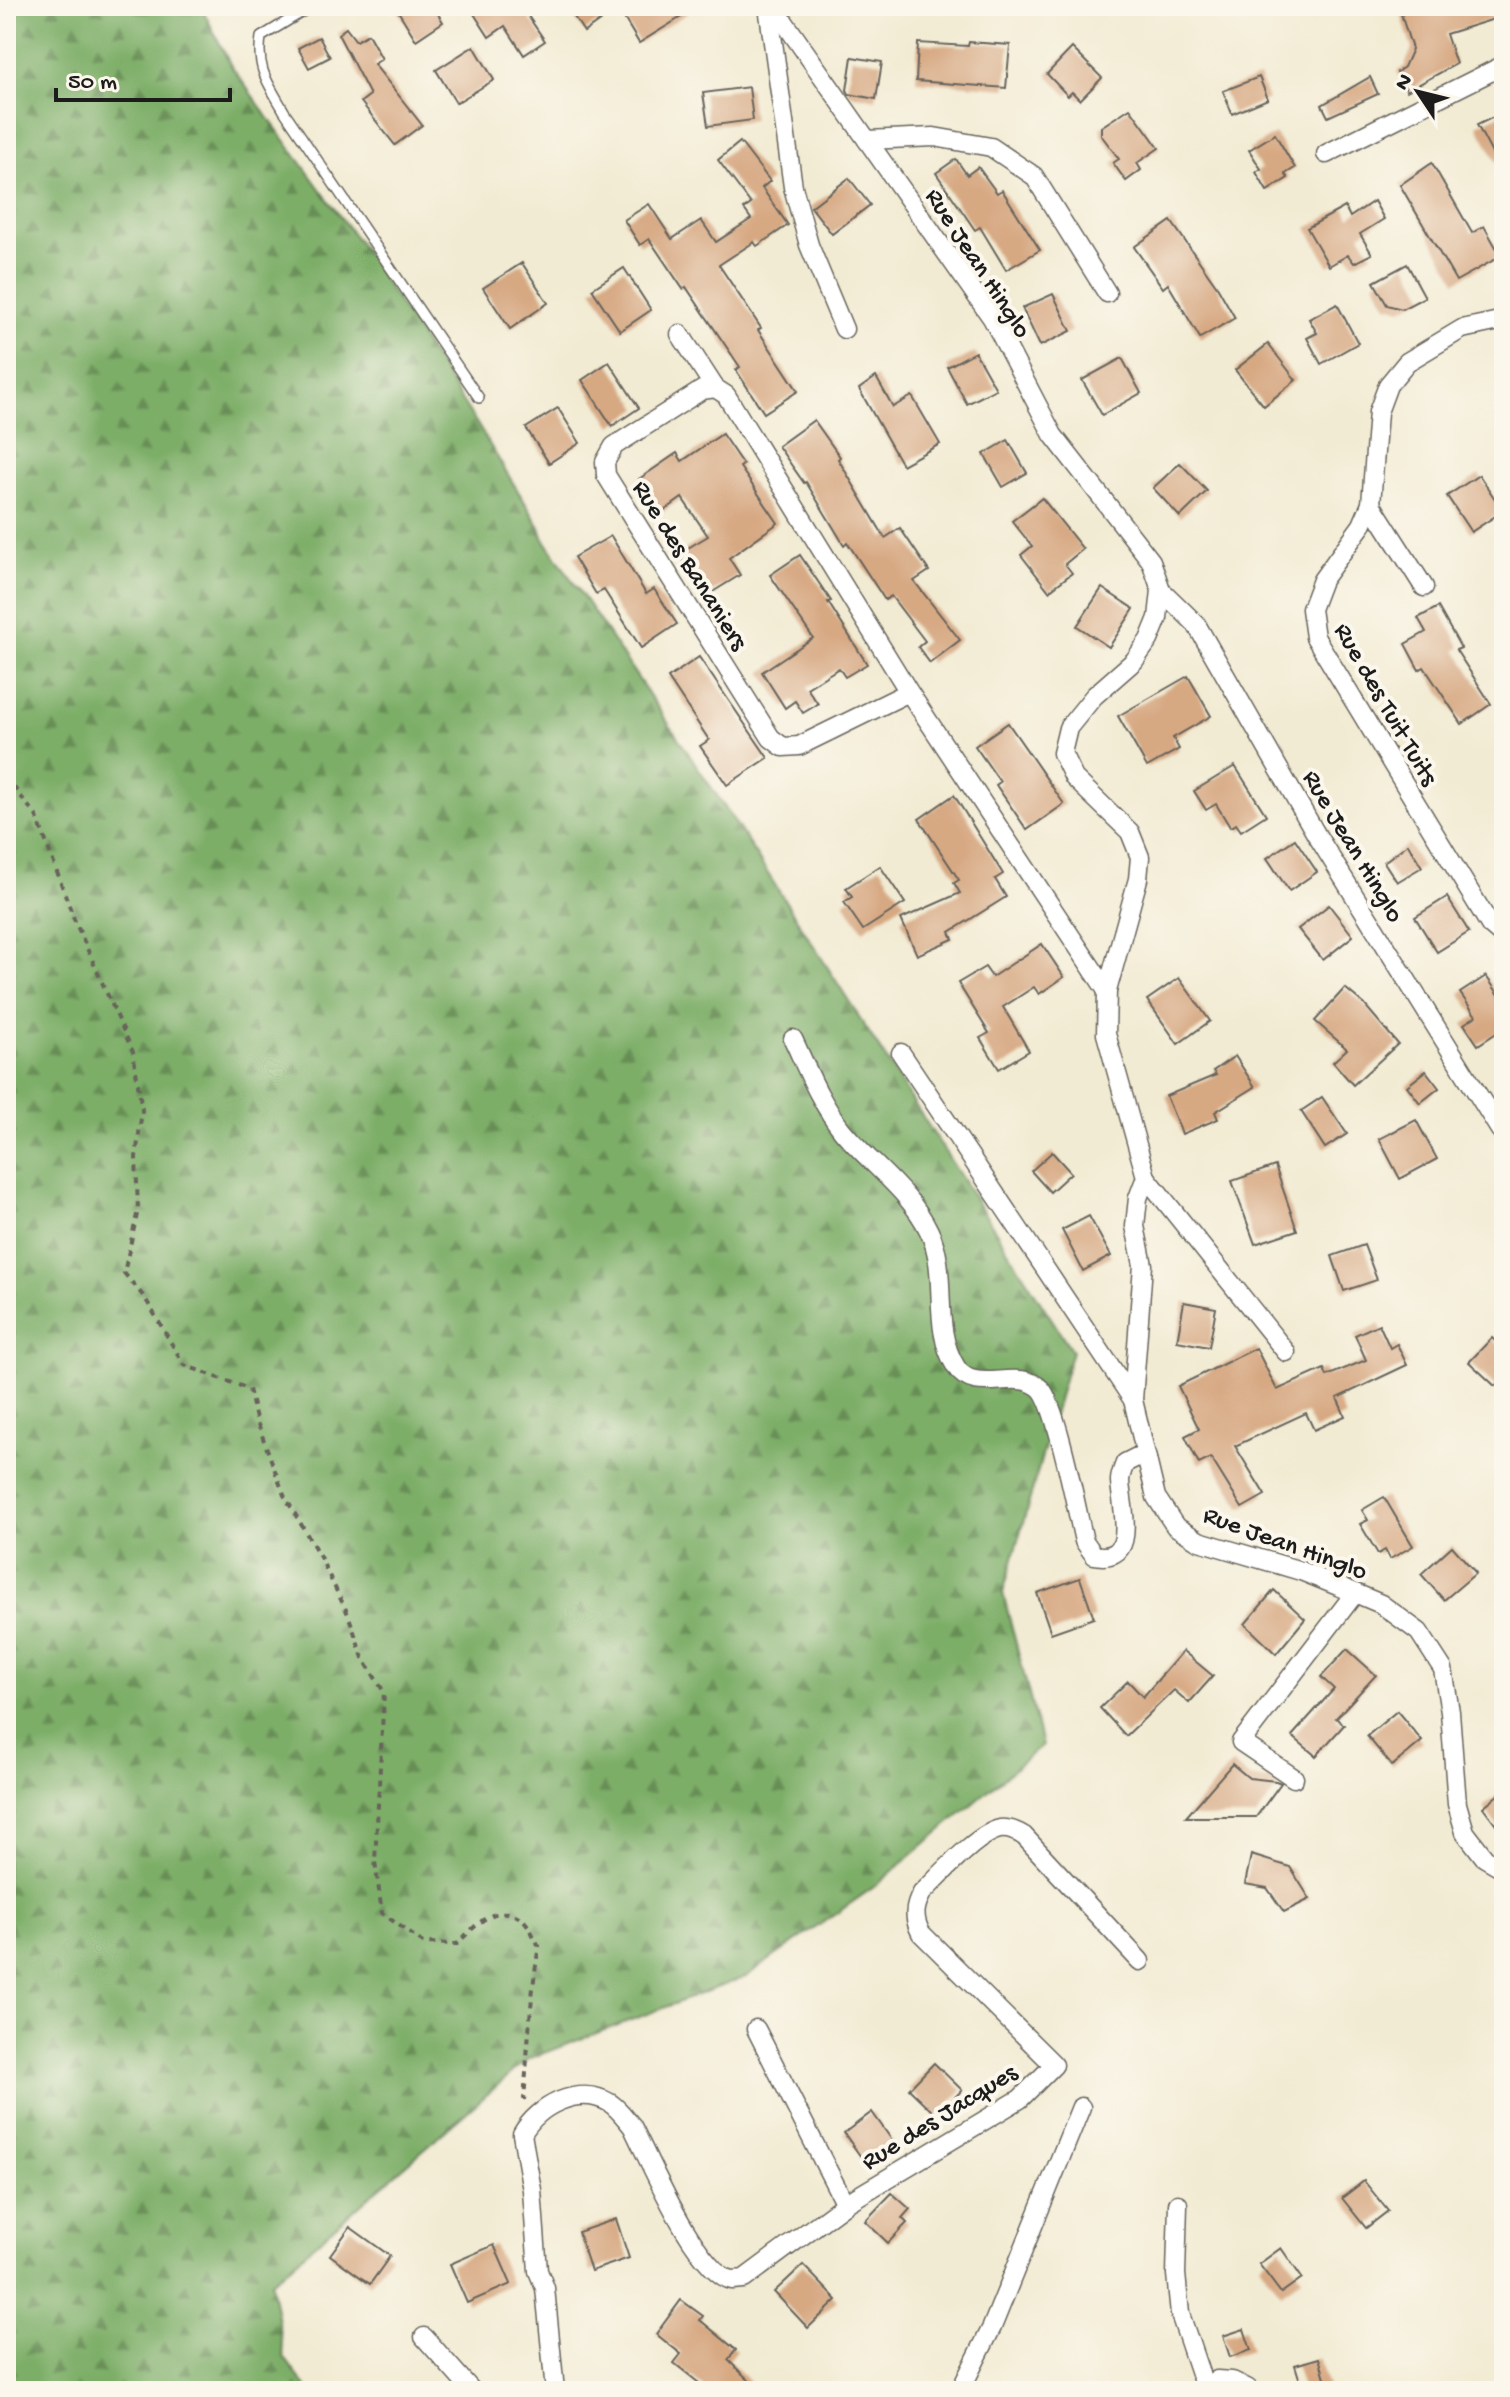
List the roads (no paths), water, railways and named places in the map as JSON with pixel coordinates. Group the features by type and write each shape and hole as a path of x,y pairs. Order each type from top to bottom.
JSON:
{"street":[{"name":"Rue Jean Hinglo","path":"770,6 992,318 1053,435 1151,561 1161,590 1196,624 1316,834 1500,1130"},
{"name":"Rue Jean Hinglo","path":"770,6 793,187 809,245 844,329"},
{"path":"1326,154 1504,65"},
{"path":"867,140 934,137 991,147 1034,176 1107,293"},
{"name":"Rue des Tuit Tuits","path":"1504,320 1462,329 1407,362 1388,385 1378,412 1371,504 1362,525 1322,580 1311,609 1315,637 1490,925 1504,937"},
{"path":"680,334 715,388 726,395 909,692 1107,991"},
{"name":"Rue des Bananiers","path":"715,388 702,390 614,446 605,462 606,475 771,738 783,747 799,746 909,692"},
{"path":"1371,504 1424,587"},
{"path":"1161,590 1158,618 1149,640 1134,661 1094,696 1068,728 1062,753 1074,778 1130,832 1140,857 1138,879 1107,991 1106,1034 1146,1177 1286,1352"},
{"path":"793,1039 821,1102 927,1227 939,1261 942,1324 956,1367 968,1378 981,1381 1016,1379 1041,1389 1052,1411 1084,1541 1094,1555 1106,1558 1115,1554 1124,1542 1120,1478 1125,1463 1137,1457 1147,1459"},
{"path":"901,1053 1133,1400"},
{"name":"Rue Jean Hinglo","path":"1146,1177 1138,1198 1135,1226 1143,1265 1133,1400 1156,1497 1175,1526 1199,1541 1301,1571 1355,1593 1381,1604 1419,1632 1443,1669 1450,1712 1457,1804 1465,1832 1485,1858 1504,1869"},
{"path":"1294,1778 1241,1742 1355,1593"},
{"name":"Rue des Jacques","path":"555,2391 545,2288 538,2271 532,2190 522,2134 539,2111 555,2102 587,2097 608,2101 632,2126 694,2246 708,2264 732,2280 744,2279 889,2175 997,2114 1039,2083 1054,2065 921,1933 916,1924 916,1903 922,1893 973,1845 998,1830 1015,1830 1024,1836 1140,1961"},
{"name":"Rue des Jacques","path":"756,2029 845,2204"},
{"path":"960,2391 992,2327 1081,2107"},
{"path":"1178,2204 1176,2274 1180,2314 1208,2391 1217,2383 1232,2384 1246,2391"},
{"path":"424,2337 472,2391"}],"lane":[{"path":"312,6 261,37 260,70 284,111 479,398"}]}
